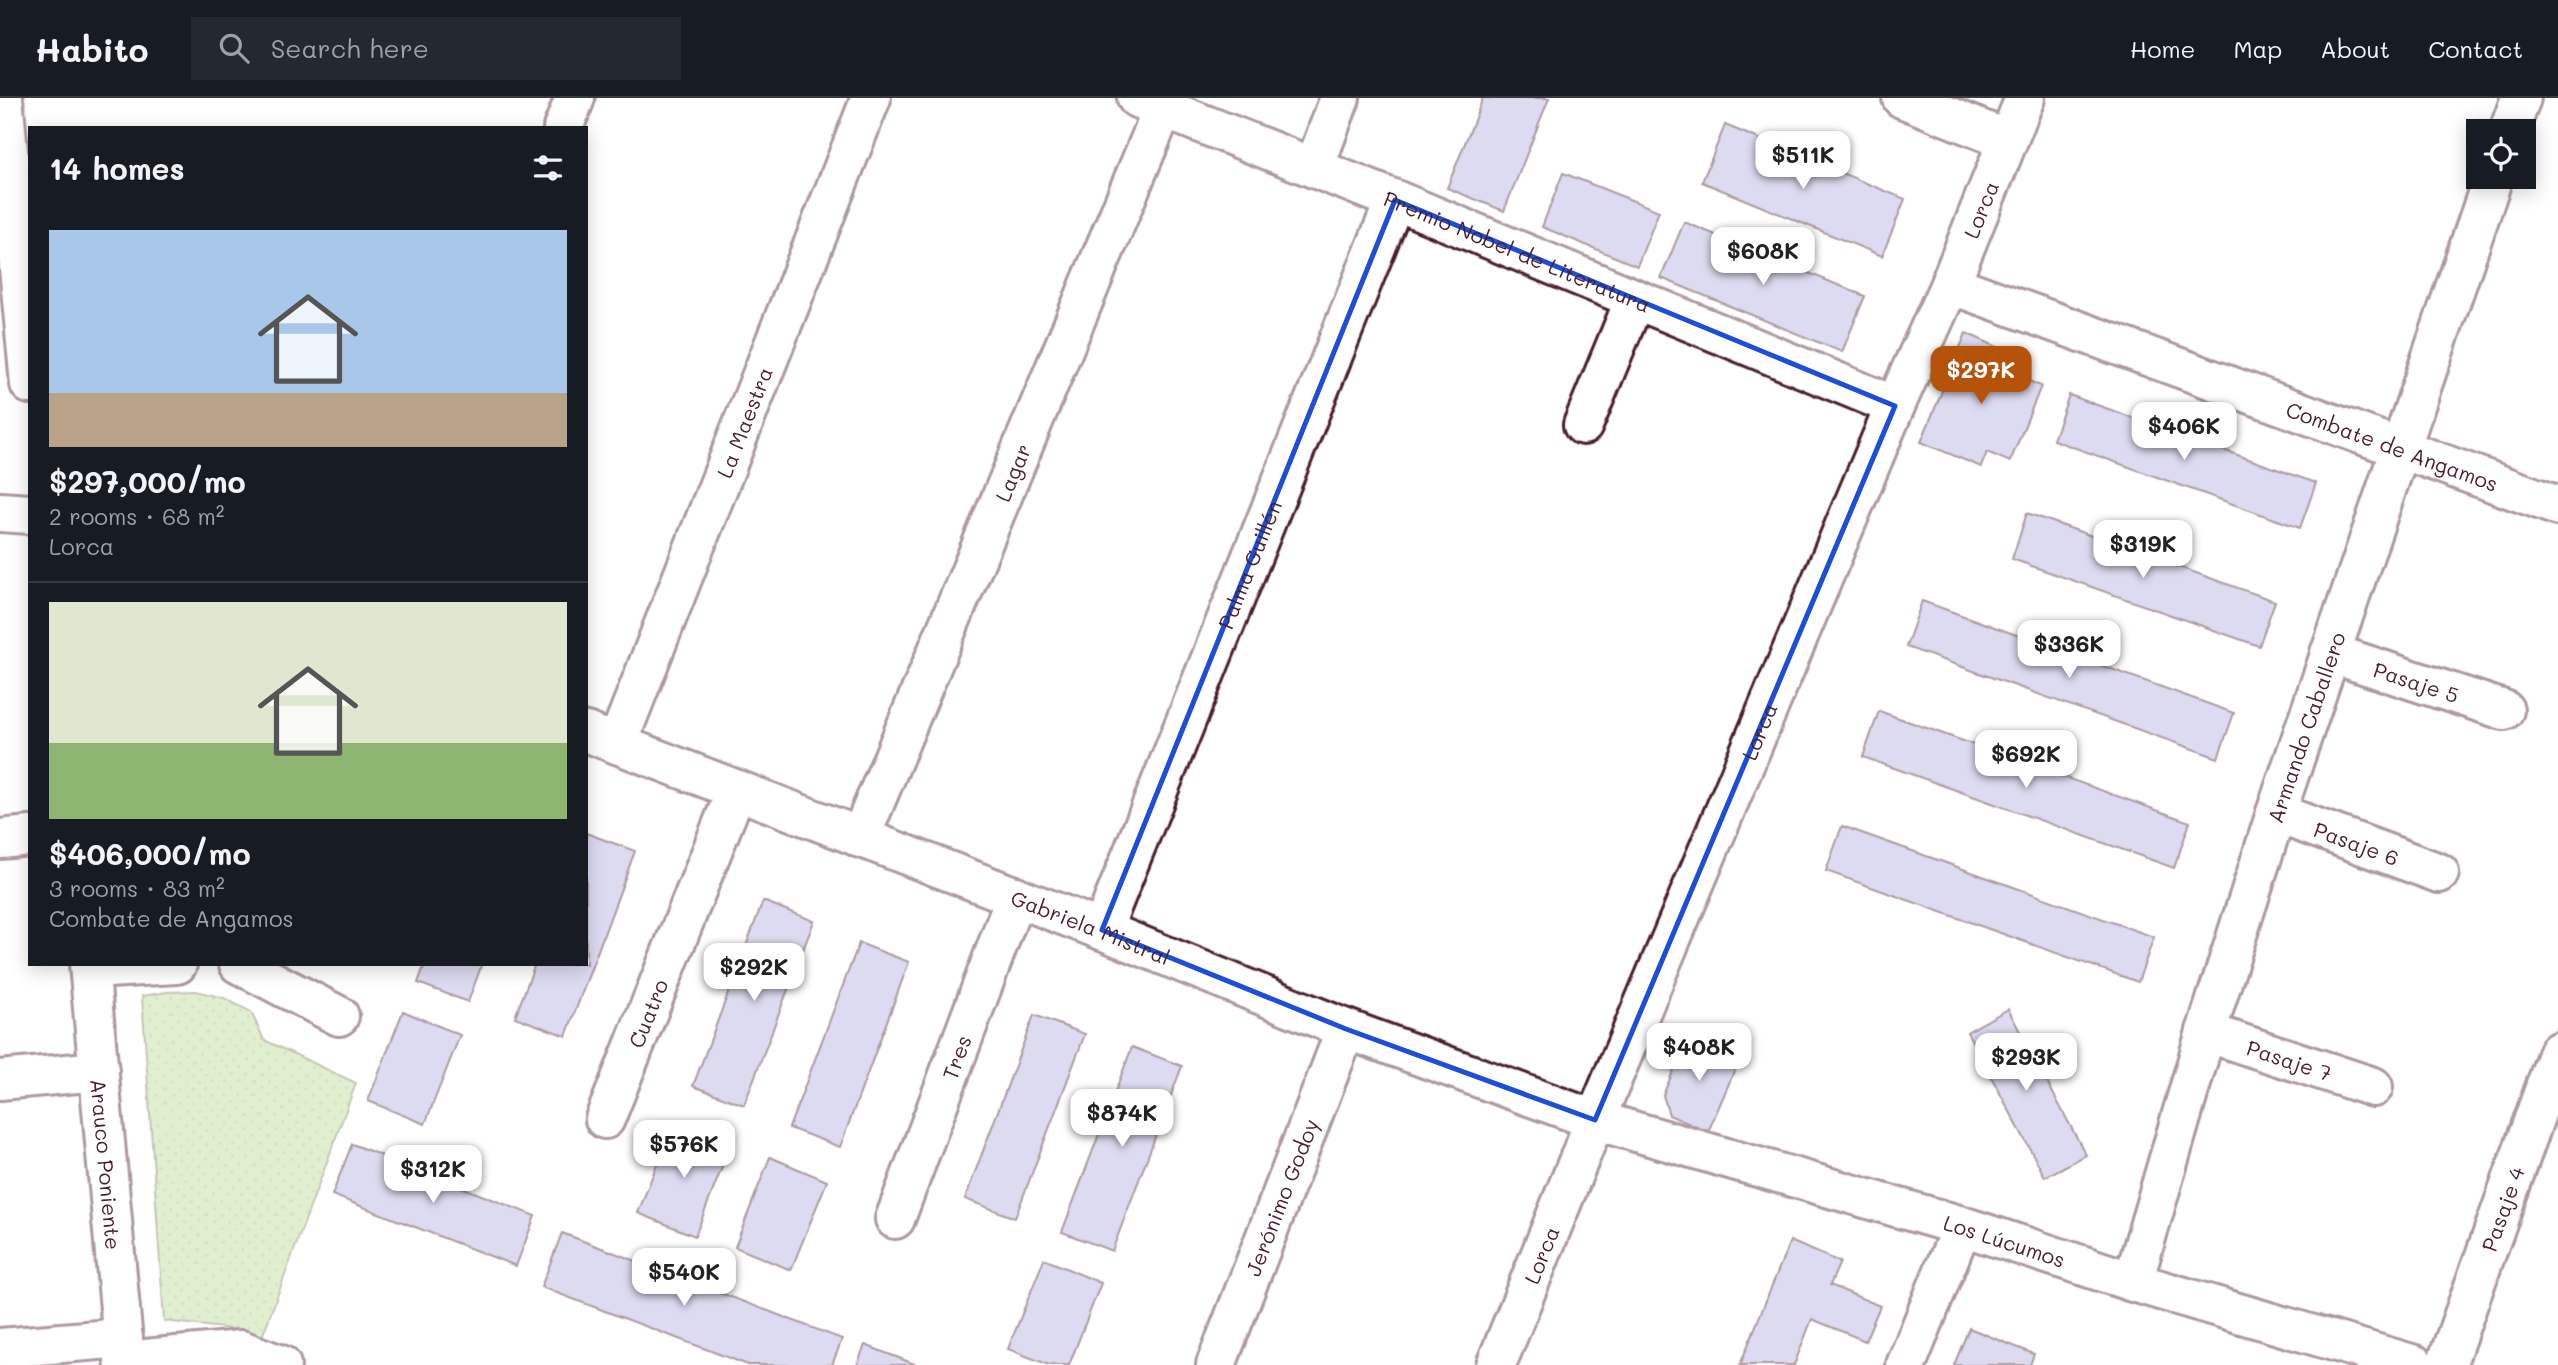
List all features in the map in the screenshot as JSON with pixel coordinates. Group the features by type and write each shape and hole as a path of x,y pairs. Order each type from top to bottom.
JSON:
{"street":[{"path":"3,98 23,249 28,345"},
{"path":"564,126 575,98"},
{"name":"La Maestra","path":"602,738 871,98"},
{"path":"1314,168 1340,98"},
{"path":"1902,98 2007,140"},
{"name":"Lorca","path":"1496,1365 1595,1120 1895,406 1950,284 2025,98"},
{"path":"2513,119 2521,98"},
{"name":"Premio Nobel de Literatura","path":"1150,103 1395,200 1895,406"},
{"name":"Lagar","path":"860,838 1150,103"},
{"name":"Armando Caballero","path":"2133,1282 2206,1032 2276,813 2489,189"},
{"name":"Palma Guillén","path":"1102,930 1395,200"},
{"name":"Combate de Angamos","path":"1950,284 2558,506"},
{"path":"1583,425 1635,299"},
{"path":"0,512 28,514"},
{"name":"Pasaje 5","path":"2330,653 2504,710"},
{"name":"Gabriela Mistral","path":"602,738 1016,896 1346,1029 1595,1120"},
{"name":"Cuatro","path":"605,1119 736,791"},
{"name":"Pasaje 6","path":"2276,813 2439,873"},
{"path":"0,839 28,836"},
{"name":"Tres","path":"895,1219 1016,896"},
{"name":"Arauco Poniente","path":"89,966 124,1355"},
{"path":"243,966 339,1016"},
{"name":"Jerónimo Godoy","path":"1216,1365 1346,1029"},
{"name":"Pasaje 7","path":"2206,1032 2373,1087"},
{"name":"Pasaje 4","path":"2446,1365 2558,1052"},
{"path":"0,1080 99,1071"},
{"name":"Los Lúcumos","path":"1595,1120 1962,1226 2397,1363"},
{"path":"1906,1365 1962,1226"},
{"path":"0,1348 124,1355 241,1350 281,1365"}],"highlighted area":[{"path":"1395,200 1895,406 1595,1120 1346,1029 1102,930"}],"green space":[{"path":"196,991 224,998 251,1012 264,1040 356,1083 262,1337 241,1330 164,1321 142,996"}],"building":[{"path":"1483,98 1549,98 1504,211 1447,188"},
{"path":"1725,125 1905,199 1882,256 1702,182"},
{"path":"1563,173 1659,211 1637,266 1542,227"},
{"path":"1684,222 1865,296 1842,352 1661,278"},
{"path":"1966,333 2004,350 2004,371 2041,386 2010,462 1987,452 1981,467 1921,442"},
{"path":"2069,395 2316,483 2300,528 2053,440"},
{"path":"2027,513 2275,601 2259,646 2012,559"},
{"path":"1922,601 2234,713 2218,758 1906,647"},
{"path":"1879,711 2190,822 2174,868 1863,757"},
{"path":"1842,826 2154,937 2138,982 1826,871"},
{"path":"588,834 635,851 566,1036 515,1017 534,966 588,966"},
{"path":"763,901 814,921 744,1105 693,1086"},
{"path":"859,943 909,962 840,1147 789,1128"},
{"path":"424,966 481,966 468,1002 418,983"},
{"path":"2008,1009 2086,1155 2045,1177 1967,1032"},
{"path":"403,1011 460,1035 425,1124 368,1101"},
{"path":"1034,1015 1085,1034 1015,1218 965,1199"},
{"path":"1688,1036 1740,1058 1708,1132 1669,1115 1663,1095"},
{"path":"1132,1047 1182,1066 1112,1251 1062,1232"},
{"path":"673,1123 730,1147 695,1236 638,1213"},
{"path":"352,1144 535,1216 516,1266 332,1195"},
{"path":"770,1157 827,1181 791,1270 735,1247"},
{"path":"562,1233 842,1339 832,1365 748,1365 541,1287"},
{"path":"1790,1241 1840,1262 1830,1285 1880,1306 1865,1341 1812,1319 1794,1365 1740,1365"},
{"path":"1044,1259 1101,1283 1069,1365 1049,1365 1008,1349"},
{"path":"1969,1328 2034,1354 2030,1365 1954,1365"},
{"path":"865,1345 917,1365 857,1365"}]}
